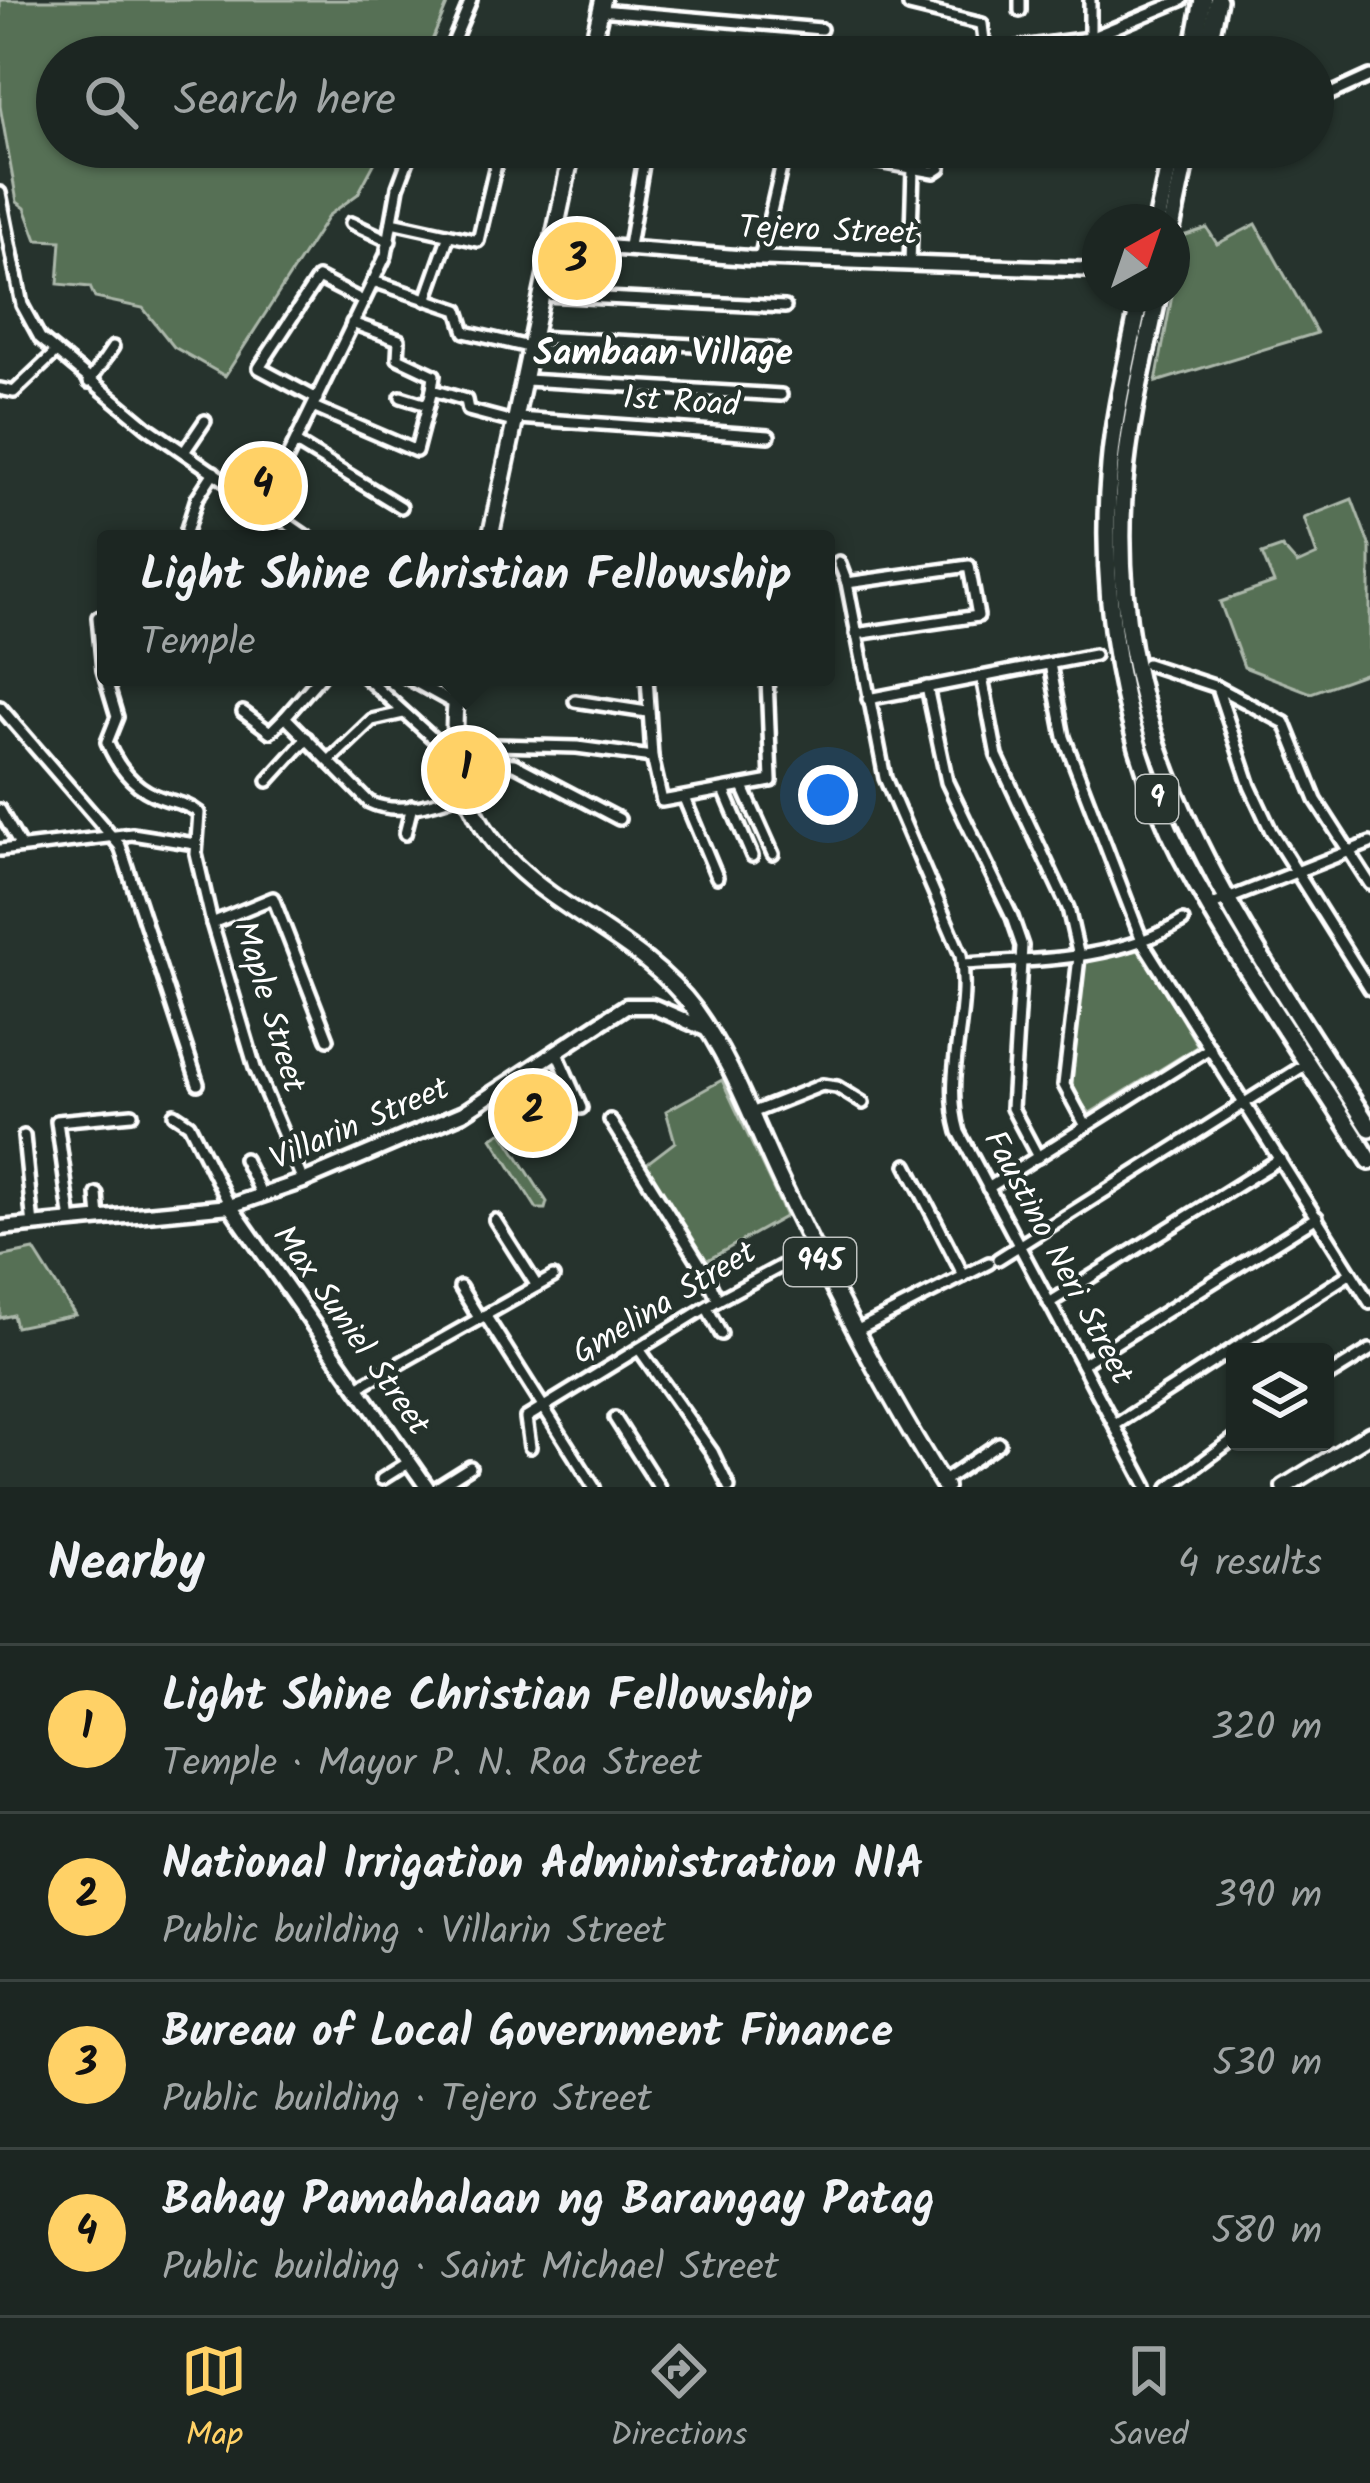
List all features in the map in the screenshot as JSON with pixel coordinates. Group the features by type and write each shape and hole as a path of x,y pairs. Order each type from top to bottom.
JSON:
{"highway":[{"path":"1199,36 1212,0"},
{"path":"1208,36 1212,0"},
{"path":"1161,204 1169,168"},
{"path":"1176,204 1184,168"},
{"name":"9","path":"1140,312 1130,388 1111,449 1108,514 1111,607 1133,660 1135,735 1163,816 1316,1058 1370,1161"},
{"name":"9","path":"1134,369 1152,312"},
{"name":"9","path":"1316,1058 1370,1128"}],"main road":[{"path":"594,36 601,5"},
{"path":"492,530 569,168"},
{"name":"Tejero Street","path":"554,243 760,259 1082,269"},
{"name":"945","path":"458,686 456,752 480,826 504,858 656,969 686,998 722,1054 856,1331 944,1484"},
{"name":"Villarin Street","path":"0,1228 230,1207 463,1114 608,1015 632,1005 652,1006 708,1030"},
{"name":"Max Suniel Street","path":"230,1207 427,1487"},
{"path":"1284,1487 1370,1434"}],"street":[{"path":"456,36 471,0"},
{"path":"1090,0 1090,36"},
{"path":"1095,36 1182,0"},
{"path":"601,5 821,29"},
{"path":"909,6 982,23 984,36"},
{"path":"1334,92 1370,76"},
{"path":"264,530 296,443 390,241 405,168"},
{"path":"392,222 480,239 495,168"},
{"path":"629,246 642,168"},
{"path":"760,259 781,168"},
{"path":"909,168 936,172 937,168"},
{"path":"910,263 914,169"},
{"path":"0,193 30,325 89,382 298,530"},
{"path":"352,223 390,241"},
{"path":"426,300 449,236"},
{"path":"352,323 398,340 398,358 434,375 416,451 315,403 259,368 318,278 363,301"},
{"path":"373,281 461,313 465,332 534,342 774,349"},
{"path":"544,296 785,307"},
{"path":"89,382 113,347"},
{"path":"0,388 14,392 55,353"},
{"path":"526,380 782,395"},
{"path":"431,390 466,400 470,410 517,421"},
{"path":"401,398 427,405"},
{"name":"1st Road","path":"517,421 770,436"},
{"path":"184,452 205,422"},
{"path":"296,443 401,507"},
{"path":"187,530 196,498 214,472"},
{"name":"Faustino Neri Street","path":"838,562 847,583 885,778 963,964 953,1104 959,1132 1148,1487"},
{"path":"847,583 969,566 977,616 856,634"},
{"path":"868,699 1094,655"},
{"path":"1133,660 1217,687 1271,713 1288,727 1306,780 1370,884"},
{"path":"1050,664 1064,736 1143,943 1370,1303"},
{"path":"982,677 998,757 1065,898 1078,957 1064,1084 1086,1126"},
{"name":"Maple Street","path":"109,686 117,717 107,740 123,773 140,787 196,809 200,816 195,844 212,922 255,1068 303,1181"},
{"path":"243,712 271,732 312,686"},
{"path":"374,686 456,752 514,764 619,819"},
{"path":"422,686 455,704"},
{"path":"647,686 659,798 684,798 772,779 767,686"},
{"path":"927,687 947,782 1012,917 1023,961 1012,1108 1038,1156"},
{"path":"1217,687 1250,786 1295,873 1370,989"},
{"path":"575,701 647,712"},
{"path":"0,706 112,834 129,867 198,1084"},
{"path":"330,760 372,720 403,713"},
{"path":"285,717 379,806 440,802 466,792"},
{"path":"268,781 307,738"},
{"path":"456,752 577,747 652,757"},
{"path":"743,787 773,854"},
{"path":"724,790 752,856"},
{"path":"684,798 717,877"},
{"path":"405,834 412,806"},
{"path":"0,810 21,847"},
{"path":"0,850 112,834 151,835 195,844"},
{"path":"1217,902 1370,843"},
{"path":"212,922 273,898 328,1039"},
{"path":"963,964 1078,957 1143,943 1184,921"},
{"path":"988,1188 1210,1048"},
{"path":"557,1053 581,1108"},
{"path":"856,1331 1019,1247 1316,1058"},
{"path":"749,1114 822,1085 863,1102"},
{"path":"71,1222 57,1121 132,1114"},
{"path":"174,1114 189,1124 230,1207"},
{"path":"610,1120 718,1300"},
{"path":"24,1136 33,1226"},
{"path":"244,1159 262,1195"},
{"path":"1049,1303 1280,1159"},
{"path":"907,1166 964,1276"},
{"path":"97,1194 99,1220"},
{"path":"1082,1364 1317,1217"},
{"path":"495,1220 537,1286"},
{"name":"Gmelina Street","path":"544,1408 718,1300 814,1249"},
{"path":"1115,1424 1351,1273"},
{"path":"356,1388 553,1277"},
{"path":"460,1287 594,1487"},
{"path":"706,1308 721,1334"},
{"path":"639,1349 712,1452 729,1487"},
{"path":"1334,1372 1370,1350"},
{"path":"530,1447 524,1420 544,1408"},
{"path":"615,1418 659,1487"},
{"path":"944,1484 999,1443"},
{"path":"1169,1487 1226,1445"},
{"path":"382,1479 409,1462"},
{"path":"438,1487 470,1467"}],"green space":[{"path":"0,0 449,0 434,36 36,36 36,168 372,168 358,194 329,215 225,376 174,347 143,308 95,298 90,287 58,284 61,241 37,240 25,208 17,202 0,106"},
{"path":"1256,224 1317,333 1156,382 1169,312 1190,312 1190,234 1207,228 1217,244"},
{"path":"1352,499 1370,547 1370,672 1311,693 1244,667 1220,602 1274,583 1262,554 1282,547 1297,564 1317,555 1304,518"},
{"path":"1140,950 1198,1046 1090,1113 1075,1096 1072,1083 1084,962"},
{"path":"722,1080 786,1216 704,1262 642,1167 675,1142 666,1111"},
{"path":"502,1132 547,1202 545,1209 537,1209 492,1138"},
{"path":"34,1250 75,1315 16,1327 13,1315 0,1318 0,1257"}],"place":[{"name":"Bureau of Local Government Finance","path":"577,261"},
{"name":"Bahay Pamahalaan ng Barangay Patag","path":"263,486"},
{"name":"Light Shine Christian Fellowship","path":"466,770"},
{"name":"National Irrigation Administration NIA","path":"533,1113"}],"district":[{"name":"Sambaan Village","path":"663,354"}]}
